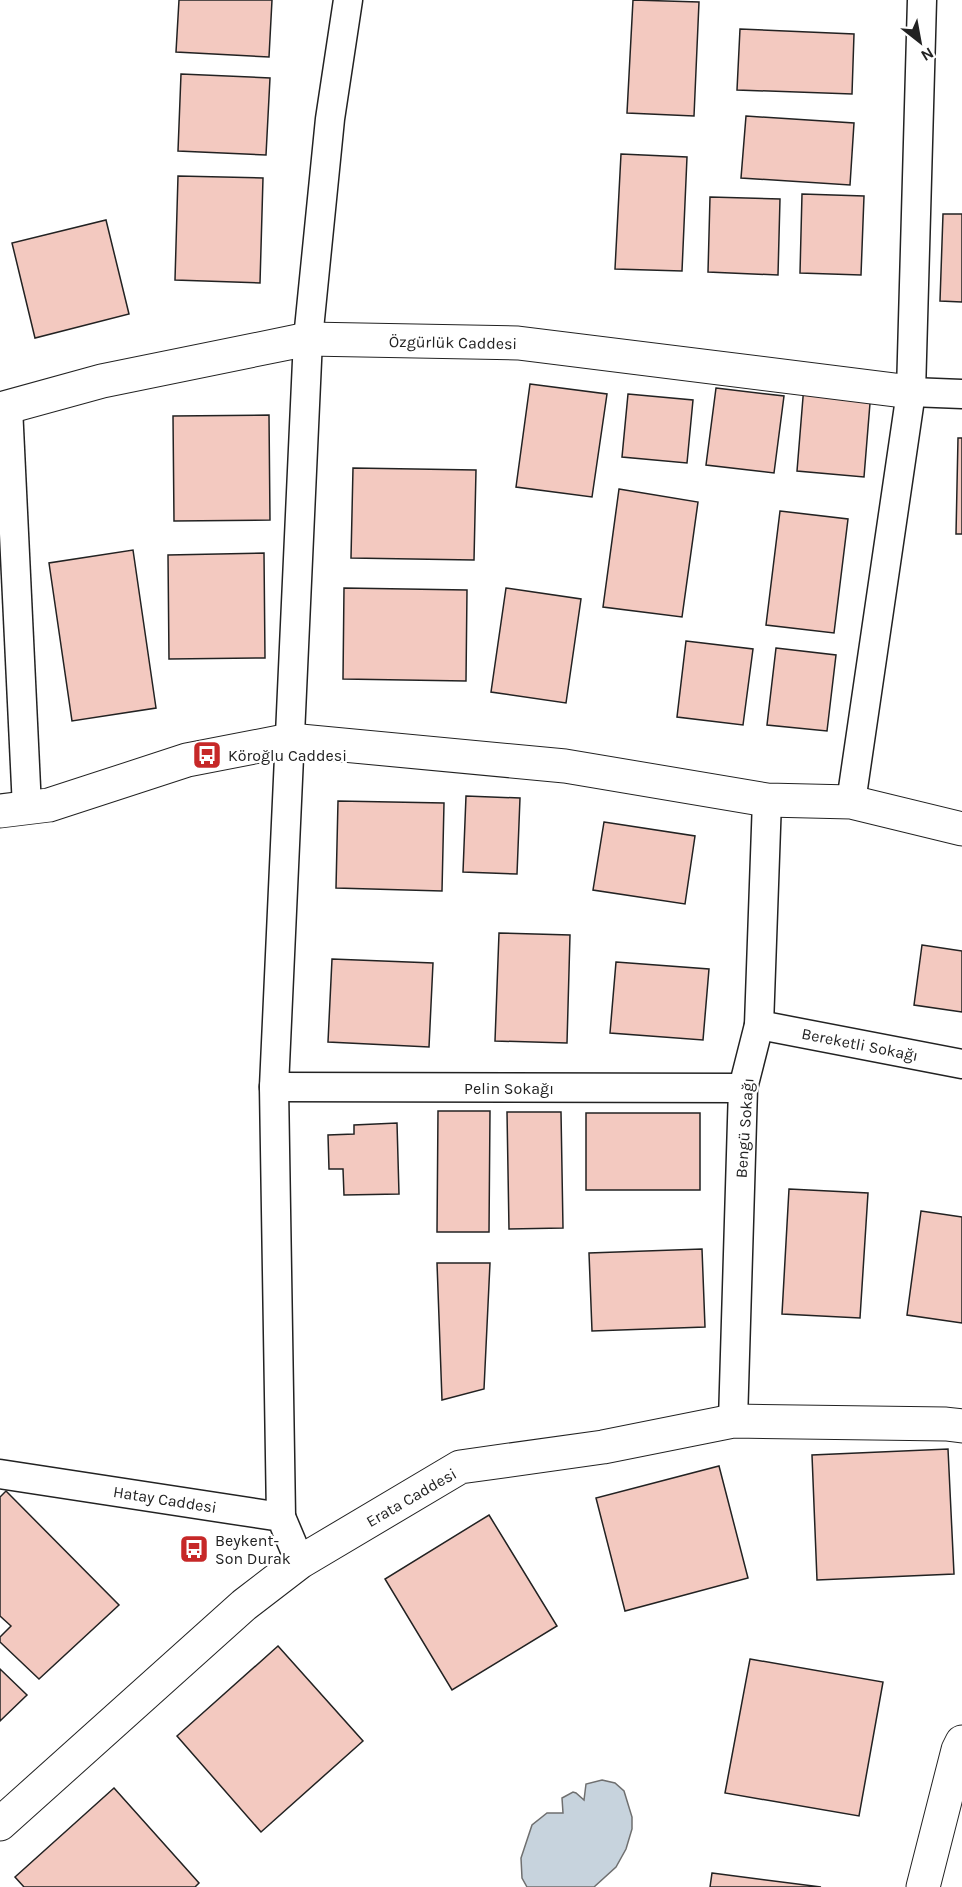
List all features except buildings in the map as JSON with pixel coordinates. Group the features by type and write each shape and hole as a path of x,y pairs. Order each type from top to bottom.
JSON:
{"street":[{"path":"300,1562 280,1517 274,1087 308,339 330,119 348,0"},
{"path":"851,802 911,392 922,0"},
{"name":"Özgürlük Caddesi","path":"4,408 102,381 308,339 518,343 911,392"},
{"path":"911,392 962,394"},
{"path":"4,408 14,810 49,806 187,760 290,740 565,766 767,800 851,802 962,829"},
{"name":"Bengü Sokağı","path":"733,1421 743,1088 759,1024 767,800"},
{"name":"Bereketli Sokağı","path":"759,1024 962,1064"},
{"name":"Pelin Sokağı","path":"274,1087 743,1088"},
{"name":"Erata Caddesi","path":"0,1824 244,1605 300,1562 460,1467 603,1447 733,1421 962,1426"},
{"name":"Hatay Caddesi","path":"0,1473 280,1517"},
{"path":"923,1887 958,1750 962,1743"}],"shaded area":[{"path":"602,1780 615,1783 624,1791 632,1817 632,1829 626,1849 616,1867 594,1887 527,1887 522,1878 521,1858 532,1825 547,1813 563,1813 562,1798 573,1792 584,1800 586,1784"}],"place":[{"name":"Köroğlu Caddesi","path":"207,755"},
{"name":"Beykent- Son Durak","path":"194,1549"}]}
